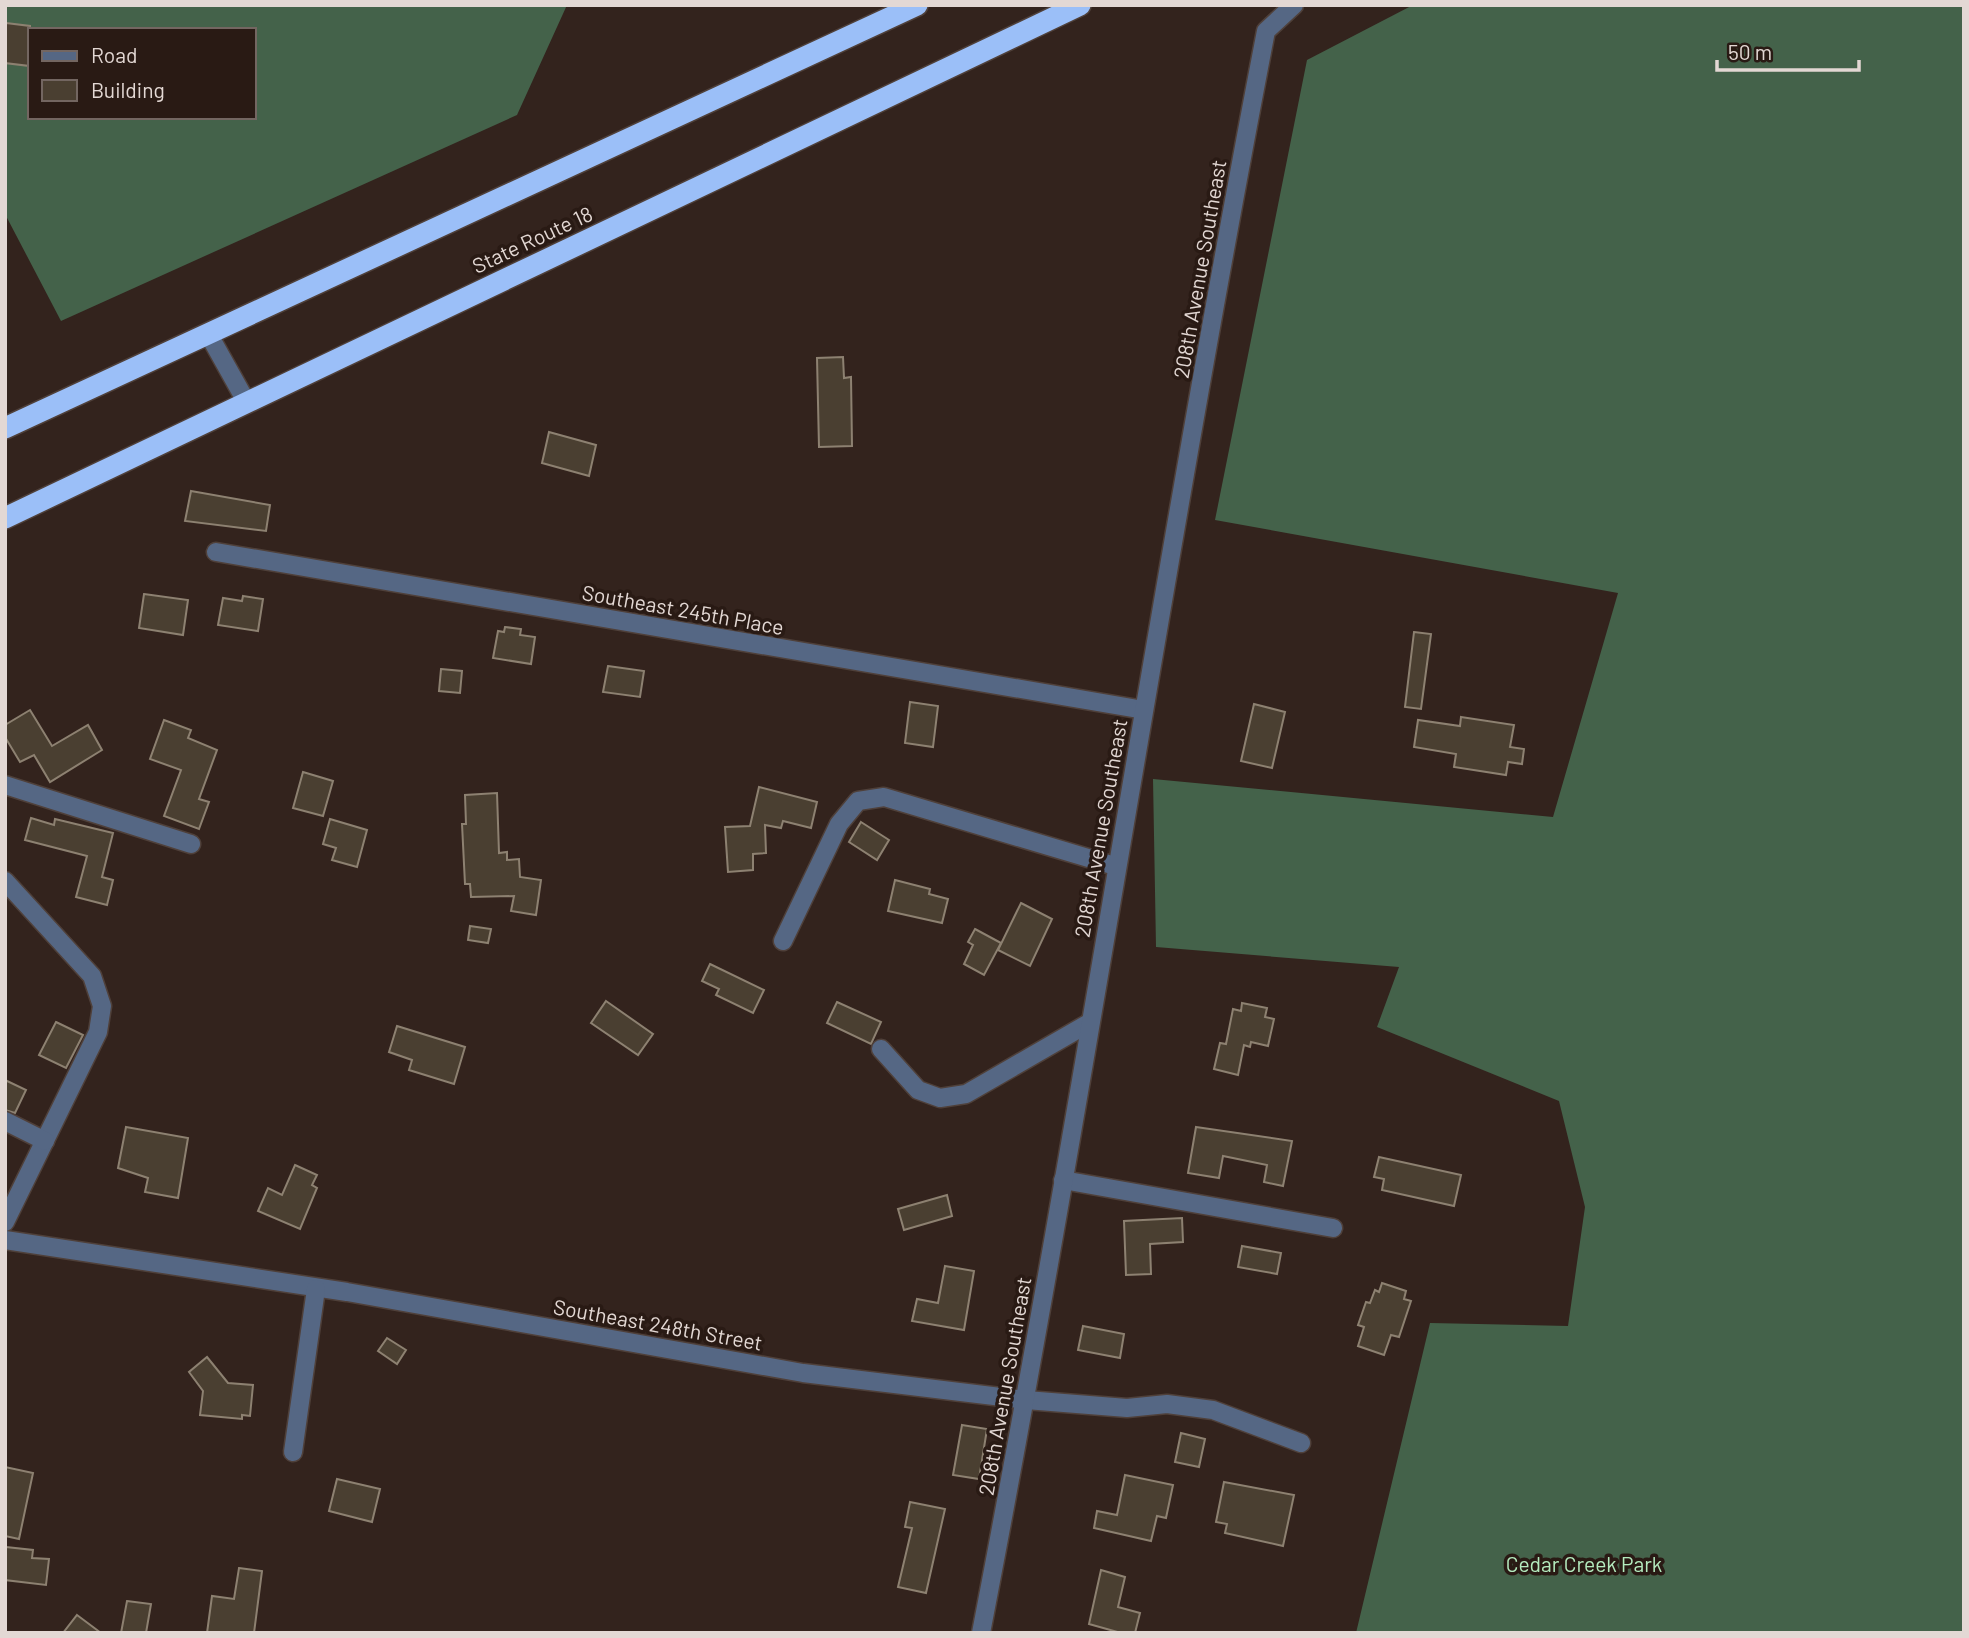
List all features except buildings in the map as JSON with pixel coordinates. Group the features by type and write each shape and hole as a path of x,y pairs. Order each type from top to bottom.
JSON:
{"highway":[{"path":"5,428 917,5"},
{"name":"State Route 18","path":"5,518 1080,5"}],"street":[{"name":"208th Avenue Southeast","path":"981,1633 1026,1400 1115,866 1222,259 1266,31 1294,5"},
{"path":"209,335 247,403"},
{"name":"Southeast 245th Place","path":"216,552 1144,709"},
{"path":"5,785 191,844"},
{"path":"782,941 839,824 858,801 884,797 1115,866"},
{"path":"5,881 92,976 102,1006 98,1032 5,1222"},
{"path":"881,1049 918,1090 940,1098 966,1094 1089,1023"},
{"path":"5,1121 45,1141"},
{"path":"1063,1180 1333,1228"},
{"name":"Southeast 248th Street","path":"5,1240 316,1289 803,1373 1026,1400 1126,1408 1167,1404 1213,1410 1301,1443"},
{"path":"293,1452 316,1289"}],"green space":[{"path":"5,5 567,5 517,115 61,321 5,214"},
{"name":"Cedar Creek Park","path":"1413,5 1964,5 1964,1633 1356,1633 1430,1323 1568,1326 1585,1207 1559,1101 1377,1027 1399,967 1156,947 1153,779 1553,817 1618,593 1215,520 1307,60"}]}
